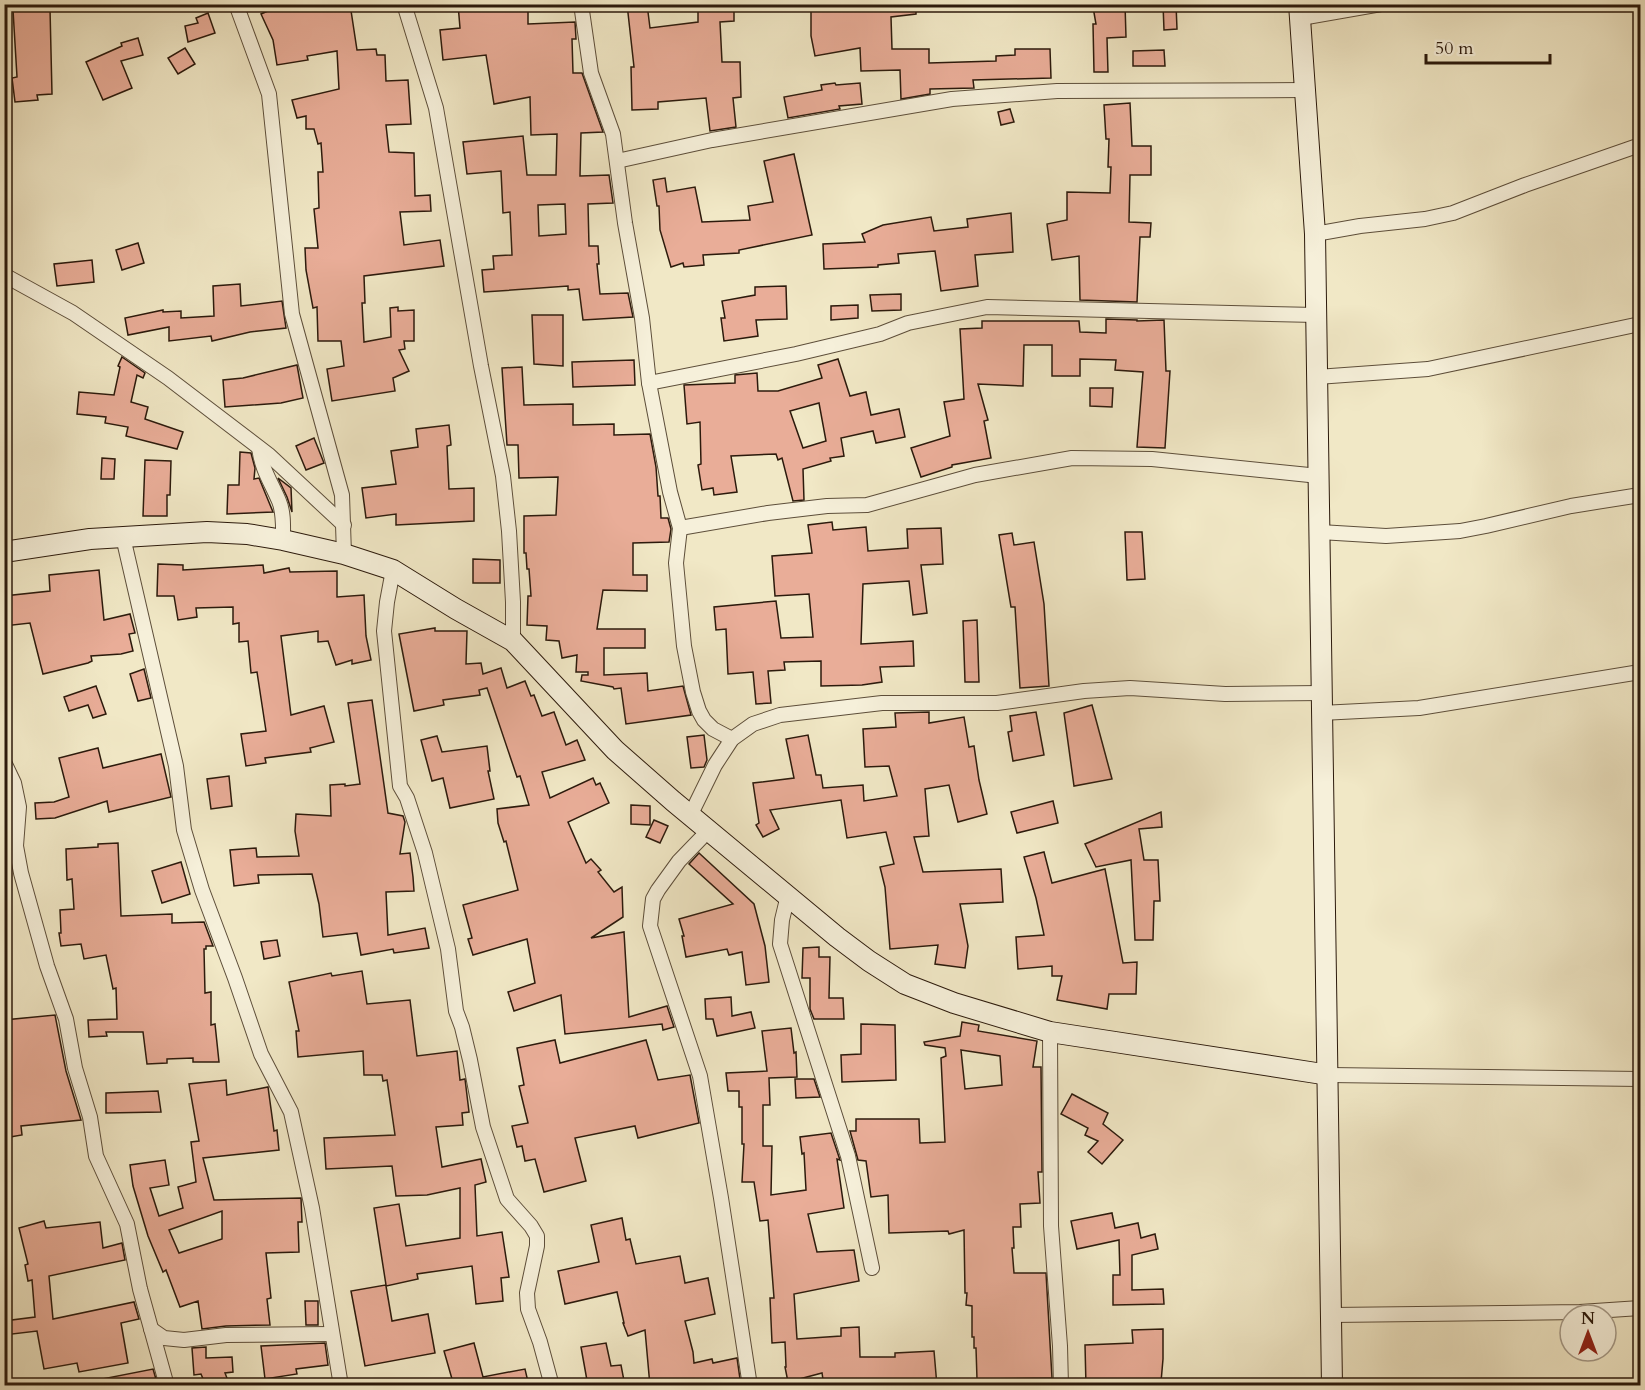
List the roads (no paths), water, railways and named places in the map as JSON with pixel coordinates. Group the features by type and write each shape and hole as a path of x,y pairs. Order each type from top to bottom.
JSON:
{"street":[{"path":"236,4 268,94 292,314 342,495 344,554"},
{"path":"404,4 436,108 481,366 503,476 509,531 513,641"},
{"path":"581,4 591,73 613,134 642,318 648,383 670,492 680,528 676,563 684,646 693,692 704,720 714,729 732,739"},
{"path":"1332,1386 1315,234 1300,11 1381,4"},
{"path":"617,161 712,140 952,99 1057,91 1305,90"},
{"path":"1315,234 1360,225 1425,219 1453,213 1525,185 1641,145"},
{"path":"4,275 82,320 168,378 259,448 344,525"},
{"path":"648,383 849,342 880,334 908,323 987,307 1316,315"},
{"path":"1317,377 1428,369 1641,324"},
{"path":"259,448 261,465 280,503 283,516 283,540"},
{"path":"680,528 768,513 827,506 867,505 975,475 1072,458 1152,459 1319,476"},
{"path":"1320,532 1386,536 1460,531 1571,506 1641,495"},
{"path":"4,552 90,539 207,532 247,534 283,540 344,554 393,570 513,641 615,750 770,883 788,895 869,962 905,984 954,1003 1050,1032 1329,1075 1641,1079"},
{"path":"123,537 176,766 184,830 202,890 261,1054 291,1112 312,1208 341,1386"},
{"path":"393,570 384,631 400,786 407,798 426,853 447,949 456,1011 470,1060 483,1127 507,1199 537,1236 537,1246 526,1293 528,1309 552,1386"},
{"path":"1321,713 1419,708 1641,672"},
{"path":"690,816 715,765 732,739 753,724 780,715 882,703 997,703 1084,691 1130,688 1225,694 1322,693"},
{"path":"4,762 14,783 19,807 16,846 21,873 47,966 66,1019 75,1068 90,1117 96,1156 127,1224 140,1289 167,1386"},
{"path":"708,831 679,861 658,890 653,899 650,926 700,1076 722,1198 750,1386"},
{"path":"788,895 782,920 780,944 848,1156 872,1268"},
{"path":"1050,1032 1051,1226 1061,1386"},
{"path":"1332,1315 1580,1312 1641,1308"},
{"path":"151,1329 164,1338 184,1340 226,1335 331,1334"}]}
